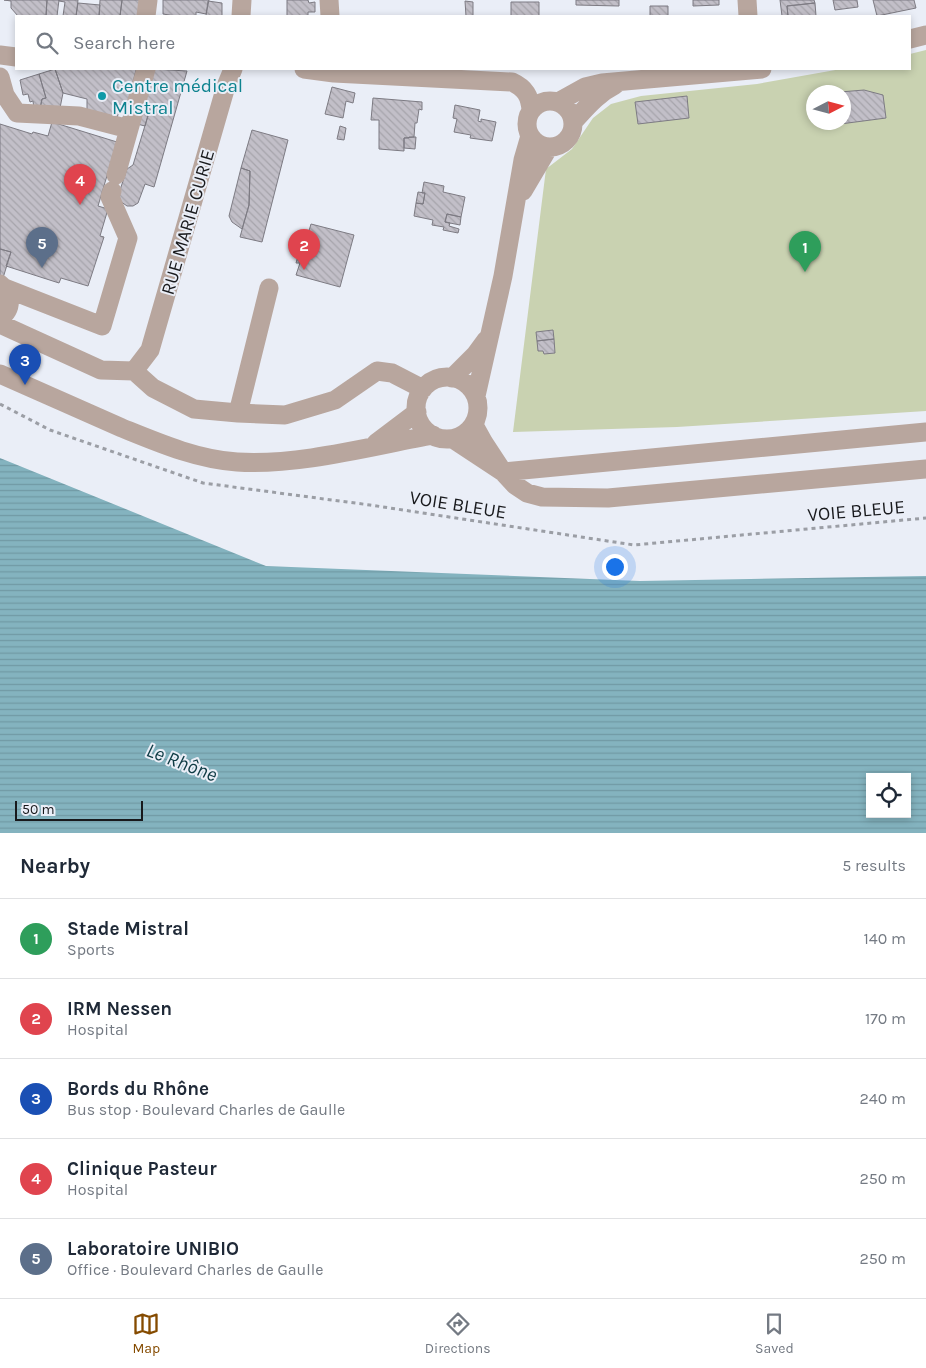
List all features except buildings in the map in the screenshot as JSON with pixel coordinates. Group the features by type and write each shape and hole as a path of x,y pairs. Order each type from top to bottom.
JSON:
{"street":[{"path":"146,15 148,0"},
{"path":"241,15 242,0"},
{"path":"329,0 330,15"},
{"path":"747,0 748,15"},
{"path":"911,39 926,35"},
{"path":"0,55 15,57"},
{"path":"3,286 102,326 128,238 110,197 146,70"},
{"name":"RUE MARIE CURIE","path":"134,371 150,350 226,86 233,70"},
{"path":"319,70 512,82 521,86 526,92 531,110"},
{"path":"558,102 585,87 622,81 743,70"},
{"path":"0,77 5,95 17,112 79,116 130,129"},
{"path":"573,122 592,101 604,91 622,81"},
{"path":"543,101 558,102 566,107 571,114 572,130 563,142 556,146 549,147 535,142 530,136 527,127 527,118 531,110 543,101"},
{"path":"489,334 475,355 457,373 436,380 424,389 417,403 417,412 419,420 425,429 433,436 442,439 453,439 463,435 474,425 478,408 476,396 504,267 523,160 530,136"},
{"path":"515,207 549,147"},
{"path":"0,318 9,306 8,294 3,286"},
{"path":"238,413 269,288"},
{"path":"0,324 101,370 134,371 153,388 194,409 285,415 335,400 377,371 392,373 424,389"},
{"path":"457,373 476,396"},
{"path":"0,374 169,448 203,457 237,462 267,462 339,453 433,436"},
{"path":"374,446 417,412"},
{"path":"474,425 503,472 515,485 527,493 542,497 608,498 926,469"},
{"path":"453,439 503,472 926,432"}],"path":[{"name":"VOIE BLEUE","path":"0,404 50,430 203,483 370,504 634,545 926,518"}],"green space":[{"path":"926,50 926,411 677,427 513,432 546,169 572,149 593,118 611,104 641,96 757,84 835,70 911,70 911,54"}],"water":[{"name":"Le Rhône","path":"0,458 266,566 640,581 926,576 926,833 0,833"}],"place":[{"name":"Centre médical Mistral","path":"102,96"},
{"name":"Clinique Pasteur","path":"80,205"},
{"name":"Laboratoire UNIBIO","path":"42,268"},
{"name":"IRM Nessen","path":"304,270"},
{"name":"Stade Mistral","path":"805,272"},
{"name":"Bords du Rhône","path":"25,385"}]}
